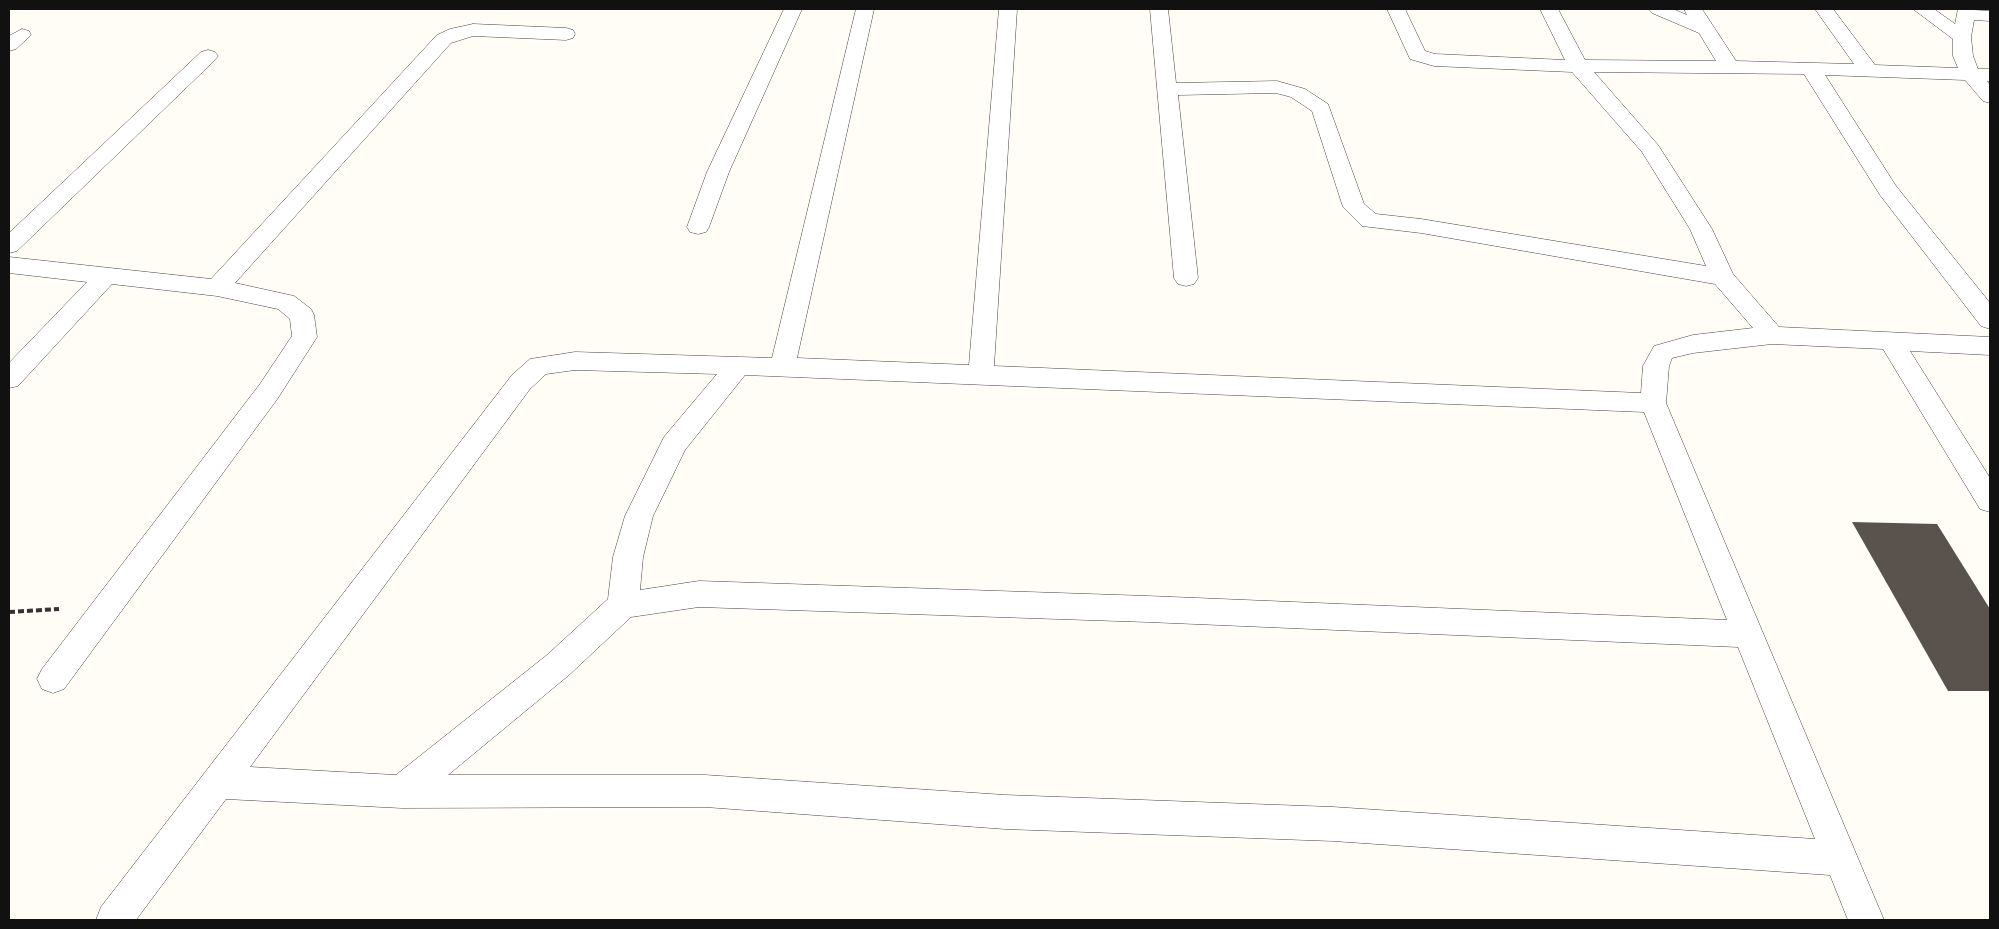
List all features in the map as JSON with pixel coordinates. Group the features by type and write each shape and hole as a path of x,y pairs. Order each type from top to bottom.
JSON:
{"street":[{"path":"698,226 718,172 793,9"},
{"path":"782,367 865,9"},
{"path":"981,375 1008,9"},
{"path":"1159,9 1186,278"},
{"path":"1396,9 1417,55 1424,58 1578,66 1730,67 1990,75"},
{"path":"1549,9 1578,66 1651,149 1700,229 1723,277 1772,335"},
{"path":"1658,9 1706,30"},
{"path":"1693,9 1730,67"},
{"path":"1824,9 1869,71"},
{"path":"1922,9 1962,37"},
{"path":"1990,16 1966,11 1962,37 1963,56 1970,74 1990,97"},
{"path":"217,288 444,39 457,33 473,30 566,34"},
{"path":"9,246 208,56"},
{"path":"1811,69 1888,190 1990,320"},
{"path":"1167,89 1277,87 1298,93 1311,100 1320,108 1354,207 1370,221 1421,226 1723,277"},
{"path":"9,265 217,288 285,302 302,315 305,337 269,391 53,679"},
{"path":"9,379 106,276"},
{"path":"1866,920 1652,403 1656,366 1663,352 1693,344 1772,335 1990,346"},
{"path":"1891,341 1990,501"},
{"path":"114,920 521,382 539,366 575,361 782,367 1652,403"},
{"path":"623,605 628,557 639,516 674,444 738,366"},
{"path":"402,792 558,665 623,605 699,594 1148,608 1748,634"},
{"path":"219,782 402,792 705,791 1005,812 1333,824 1840,858"}],"building":[{"path":"1852,522 1937,524 1990,609 1990,691 1948,691"}]}
